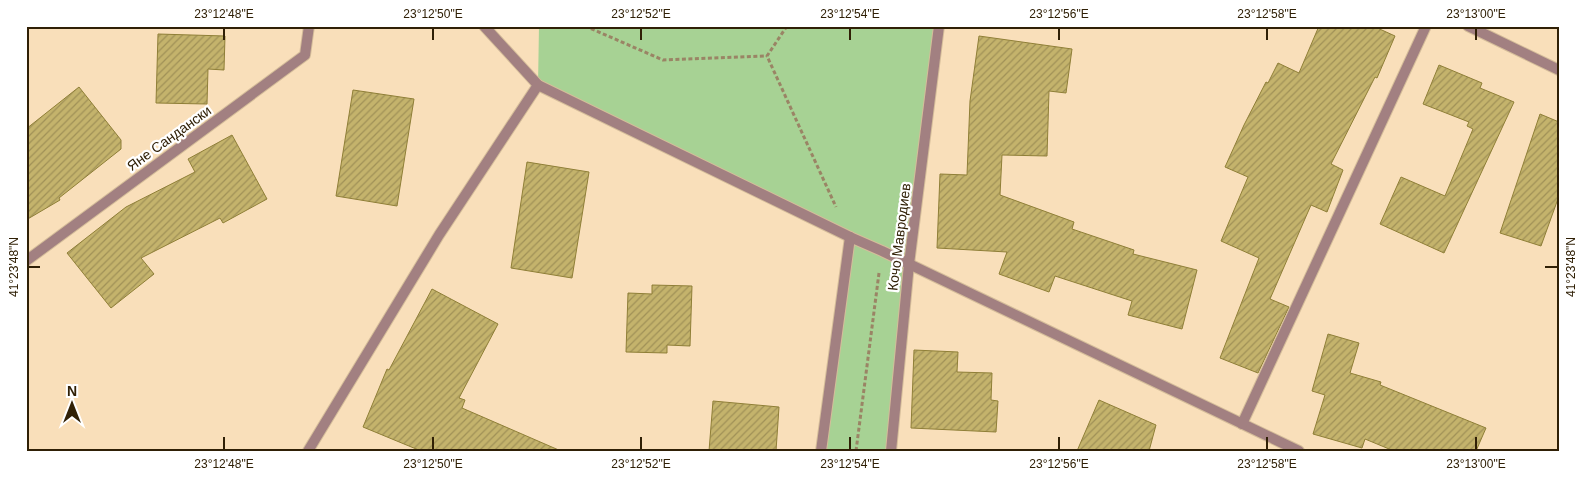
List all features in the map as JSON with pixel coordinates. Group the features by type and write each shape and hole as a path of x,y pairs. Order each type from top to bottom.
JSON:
{"street":[{"name":"Яне Сандански","path":"26,261 305,56 309,26"},
{"path":"484,26 538,85 850,237 1299,451"},
{"name":"Кочо Мавродиев","path":"891,451 909,264 939,26"},
{"path":"1242,424 1426,26"},
{"path":"1468,26 1559,70"},
{"path":"308,451 439,234 538,85"},
{"path":"821,451 850,237"}],"path":[{"path":"585,26 663,60 767,56"},
{"path":"767,56 787,26"},
{"path":"767,56 850,237"},
{"path":"856,451 882,251"}],"green space":[{"path":"539,26 939,26 891,451 821,451 849,237 538,85"}],"building":[{"path":"1319,26 1373,26 1395,36 1377,78 1375,77 1331,164 1343,170 1327,212 1311,205 1270,299 1289,307 1258,373 1220,358 1259,258 1221,241 1248,177 1225,167 1244,125 1278,63 1299,73"},
{"path":"158,34 225,36 224,70 208,69 207,104 156,103"},
{"path":"979,36 1072,49 1066,93 1049,91 1047,156 1002,155 1000,195 1074,222 1072,229 1134,250 1133,254 1197,270 1182,329 1128,315 1132,301 1055,276 1049,292 999,274 1007,252 937,248 940,174 967,175 970,101"},
{"path":"1439,65 1482,83 1480,88 1514,102 1444,253 1380,224 1401,177 1445,196 1473,129 1467,126 1469,122 1423,104"},
{"path":"79,87 121,140 121,149 59,198 60,200 26,220 26,129"},
{"path":"353,90 414,99 397,206 336,196"},
{"path":"1540,114 1559,122 1559,196 1541,246 1500,233"},
{"path":"232,135 267,199 223,223 220,218 141,258 154,274 111,308 67,253 126,207 195,172 188,159"},
{"path":"527,162 589,172 572,278 511,268"},
{"path":"652,285 692,286 690,346 667,345 667,353 626,352 628,293 652,294"},
{"path":"432,289 498,324 459,398 465,400 462,408 561,451 421,451 363,427 387,369 389,370"},
{"path":"1328,334 1359,343 1350,373 1381,382 1380,385 1486,428 1476,451 1394,451 1365,439 1362,448 1313,434 1325,395 1312,391"},
{"path":"914,350 958,352 957,372 992,373 991,400 998,401 996,432 911,428"},
{"path":"1099,400 1156,425 1149,451 1077,451"},
{"path":"713,401 779,407 776,451 709,451"}]}
